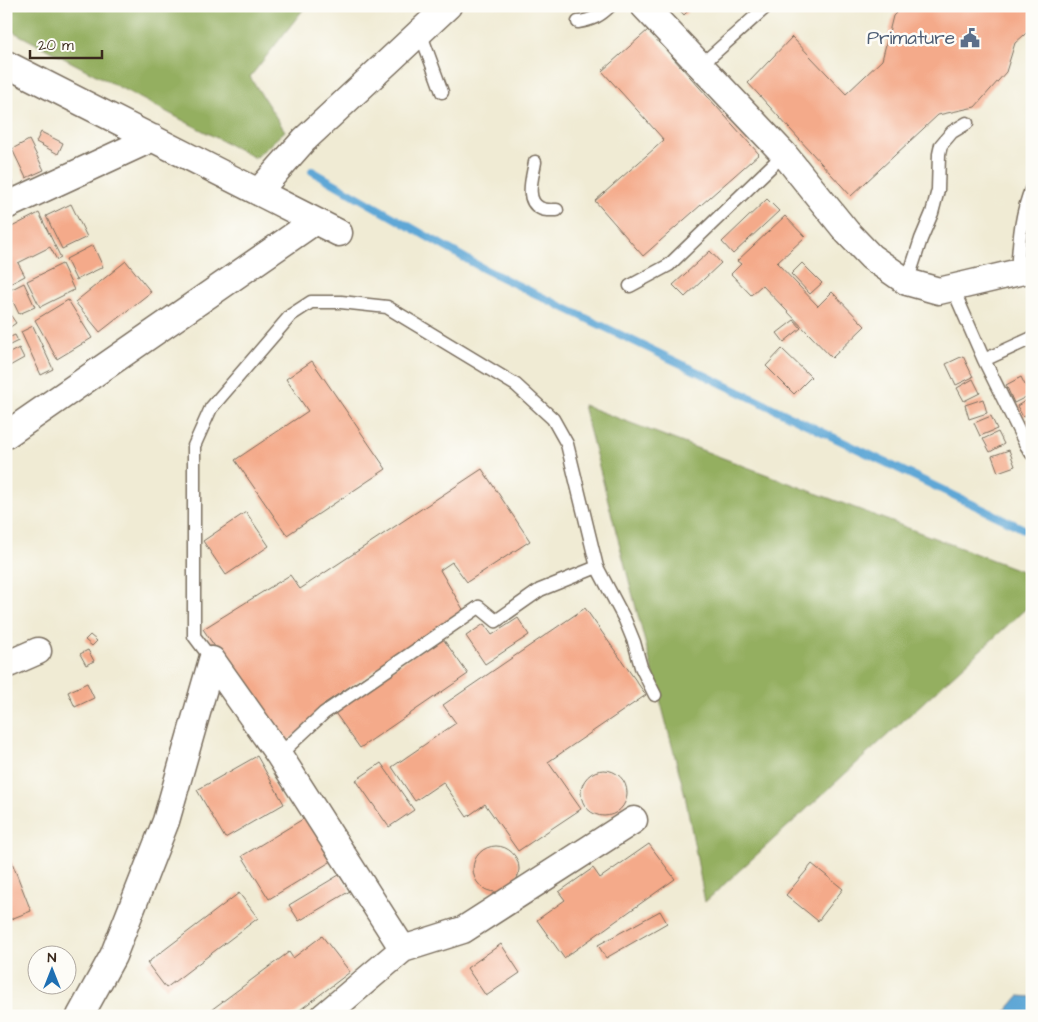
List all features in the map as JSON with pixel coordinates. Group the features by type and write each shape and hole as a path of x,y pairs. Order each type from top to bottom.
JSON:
{"street":[{"path":"258,192 304,140 448,6"},
{"path":"644,6 784,154 847,232 871,257 907,282 939,291 1024,271"},
{"path":"6,64 338,233"},
{"path":"6,206 153,138"},
{"path":"6,435 315,220"},
{"path":"6,665 38,651"},
{"path":"212,660 280,756 403,949"},
{"path":"80,1016 113,956 166,821 212,660"},
{"path":"324,1016 403,949 463,930 634,820"}],"lane":[{"path":"578,22 596,18 610,6"},
{"path":"700,66 767,6"},
{"path":"420,32 442,92"},
{"path":"907,282 936,197 942,145 952,132 967,123"},
{"path":"630,286 669,266 784,154"},
{"path":"535,162 530,194 534,203 542,209 557,210"},
{"path":"1024,271 1021,219 1025,202 1032,187"},
{"path":"953,289 984,360 1032,454"},
{"path":"212,660 194,636 194,446 211,408 291,315 311,302 341,302 387,307 516,385 553,419 567,444 597,567 625,620 641,667 655,695"},
{"path":"984,360 1032,338"},
{"path":"280,756 324,713 479,607 496,621 540,590 597,567"}],"green space":[{"path":"6,6 306,6 250,77 285,131 255,158 6,28"},
{"path":"583,405 1032,575 1032,603 705,902 685,795"}],"water":[{"path":"1019,996 1032,997 1032,1016 1002,1016"}],"building":[{"path":"676,6 693,6 684,15"},
{"path":"903,6 1032,6 1032,28 1015,43 1006,72 975,107 938,115 851,196 748,83 792,37 846,94 882,60 893,16"},
{"path":"648,30 759,154 643,256 595,201 664,140 602,71"},
{"path":"41,132 63,143 58,154 36,142"},
{"path":"29,140 44,170 26,178 12,149"},
{"path":"6,169 14,186 6,190"},
{"path":"767,199 779,211 733,254 722,242"},
{"path":"71,204 87,237 62,249 46,216"},
{"path":"39,213 61,258 57,260 50,247 18,263 25,276 6,286 6,230"},
{"path":"785,216 805,237 777,263 818,306 832,292 865,326 832,358 762,285 751,295 731,274 741,264 737,261"},
{"path":"93,245 103,267 76,280 66,259"},
{"path":"710,251 721,263 685,297 673,285"},
{"path":"126,261 151,292 100,332 75,302"},
{"path":"802,263 822,283 810,294 791,274"},
{"path":"62,264 74,290 40,307 27,281"},
{"path":"24,283 35,307 19,314 8,291"},
{"path":"68,300 92,338 57,359 35,320"},
{"path":"9,313 16,323 6,330 6,315"},
{"path":"794,320 801,328 784,342 777,333"},
{"path":"33,326 53,369 41,375 21,332"},
{"path":"15,335 18,341 6,347 6,339"},
{"path":"19,348 24,358 6,368 6,355"},
{"path":"782,349 811,377 794,394 766,366"},
{"path":"963,356 973,377 956,385 946,364"},
{"path":"312,361 386,469 287,535 235,460 308,411 286,379"},
{"path":"1021,377 1030,395 1014,403 1006,385"},
{"path":"973,379 980,393 964,401 957,388"},
{"path":"1030,398 1032,412 1023,417 1017,406"},
{"path":"983,399 987,413 969,419 965,405"},
{"path":"991,416 997,429 980,436 974,423"},
{"path":"1032,418 1032,439 1024,421"},
{"path":"998,432 1004,444 990,452 983,439"},
{"path":"1009,450 1015,466 998,472 992,456"},
{"path":"482,469 530,541 467,582 452,562 440,570 464,611 325,703 304,729 281,745 203,629 290,575 300,589"},
{"path":"246,512 269,546 226,575 203,541"},
{"path":"585,608 646,695 548,762 581,809 518,851 485,804 467,817 443,782 415,801 392,767 456,723 443,705"},
{"path":"518,618 529,635 485,664 466,636 484,624 492,635"},
{"path":"90,635 97,641 92,646 85,640"},
{"path":"441,636 468,674 360,748 333,710"},
{"path":"88,650 94,661 86,665 80,654"},
{"path":"87,683 94,698 75,707 68,692"},
{"path":"257,756 284,804 225,838 197,790"},
{"path":"381,763 414,810 389,827 356,780"},
{"path":"600,770 608,770 617,774 623,780 627,793 623,806 617,812 608,816 600,816 591,812 585,806 581,797 581,789 585,780 591,774"},
{"path":"308,816 335,859 269,899 242,856"},
{"path":"649,844 675,879 564,958 537,920 565,900 559,892 593,868 600,878"},
{"path":"496,846 509,850 515,856 519,869 515,882 509,888 496,892 483,888 477,882 473,869 477,856 483,850"},
{"path":"6,847 31,911 6,921"},
{"path":"812,864 843,889 818,921 786,895"},
{"path":"339,875 350,891 299,921 289,905"},
{"path":"239,893 258,918 166,988 147,963"},
{"path":"660,911 667,923 606,958 598,945"},
{"path":"322,936 350,972 292,1016 203,1016 289,952 293,958"},
{"path":"501,944 520,973 486,996 467,968"}],"waterway":[{"path":"312,171 484,269 1032,533"}],"place":[{"name":"Primature","path":"970,38"}]}
